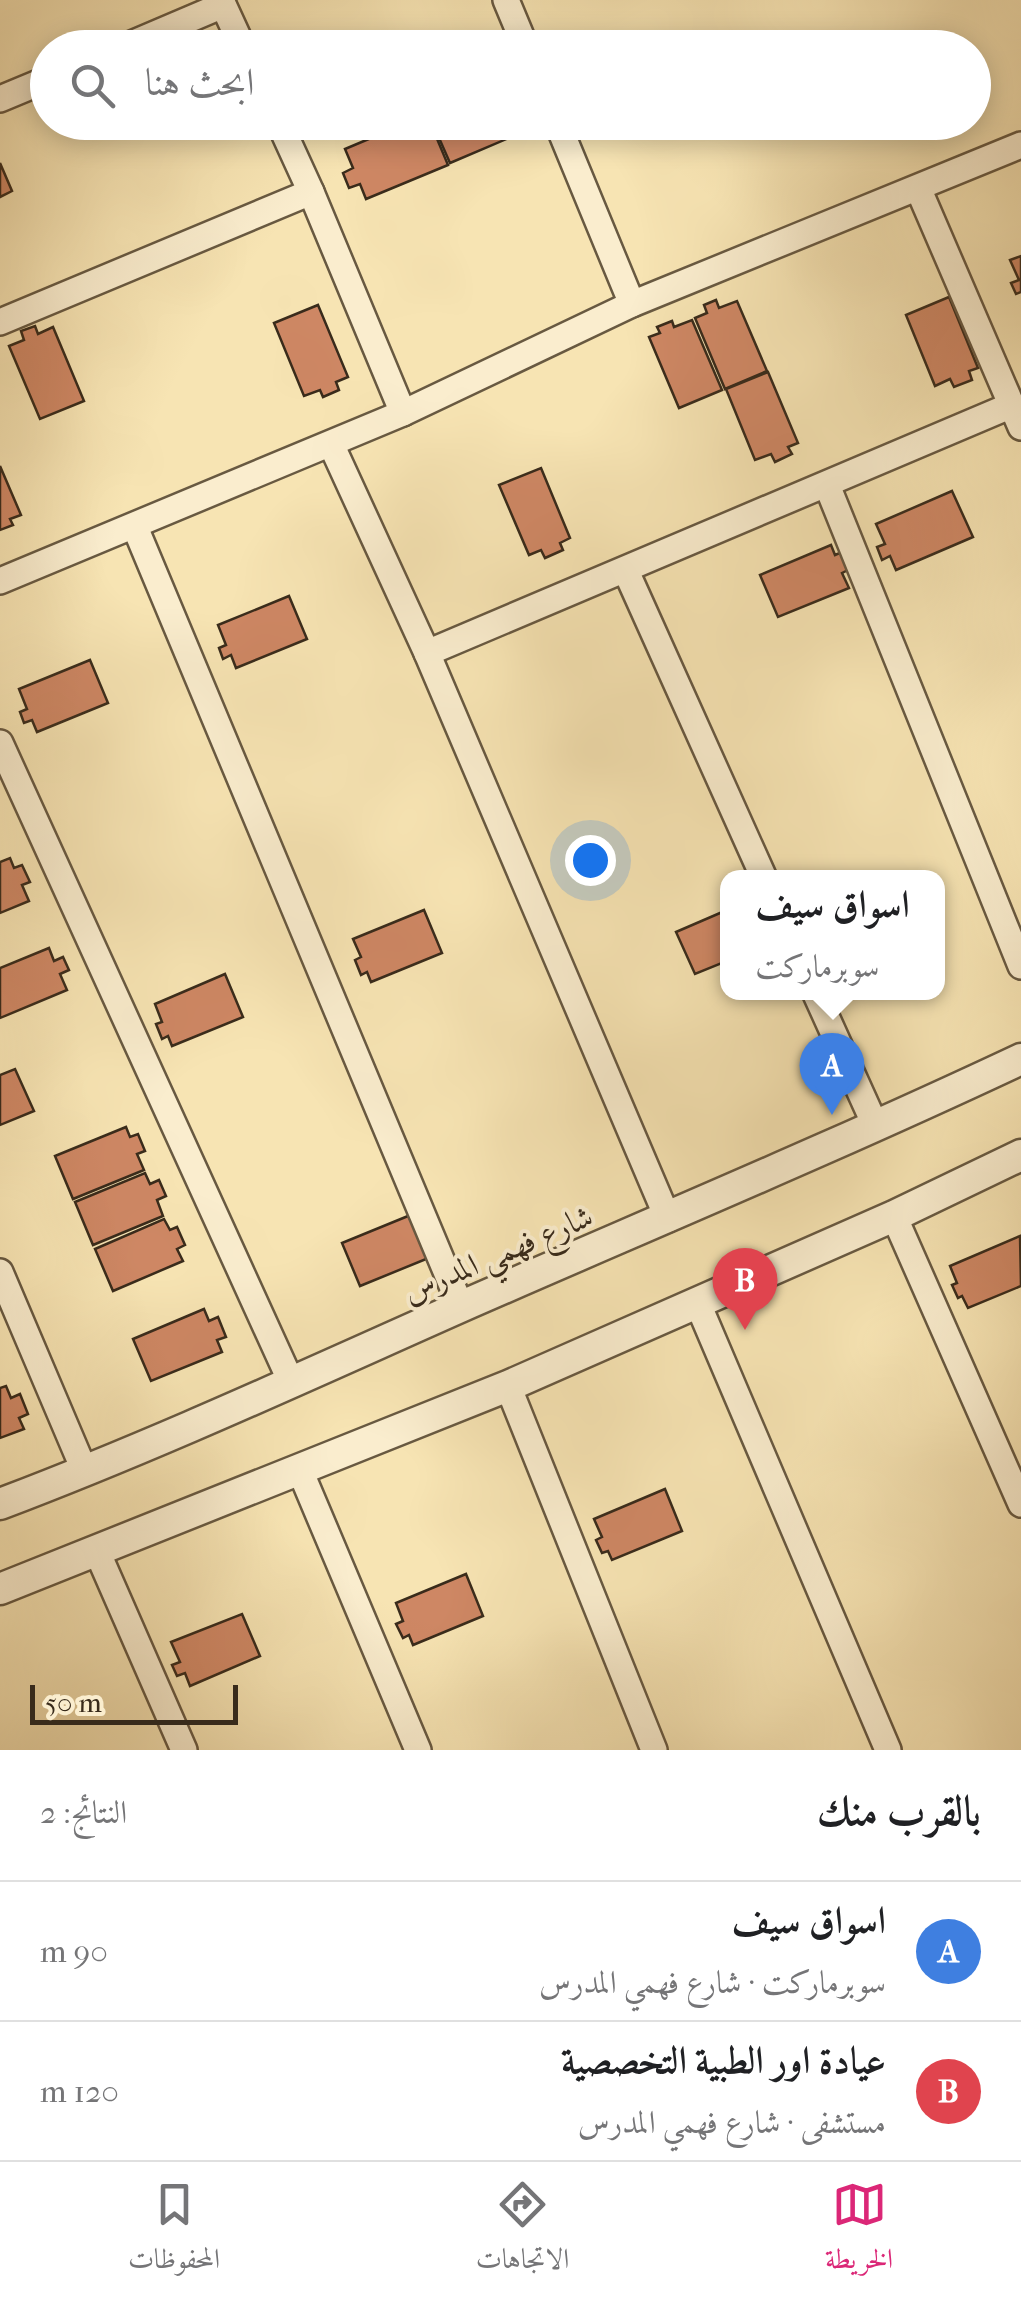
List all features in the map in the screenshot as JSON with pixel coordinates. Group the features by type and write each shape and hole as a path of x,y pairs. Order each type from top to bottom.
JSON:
{"street":[{"path":"506,0 518,30"},
{"path":"161,30 222,2 235,30"},
{"path":"0,99 30,86"},
{"path":"287,140 403,413"},
{"path":"564,140 632,304"},
{"path":"0,581 135,528 403,413 632,304 1021,145"},
{"path":"427,653 827,485 1016,416 918,188"},
{"path":"0,322 312,192"},
{"path":"331,444 427,653 668,1219"},
{"path":"827,485 1021,966"},
{"path":"135,528 462,1307"},
{"path":"626,571 760,870"},
{"path":"0,743 292,1384"},
{"path":"819,1000 876,1127"},
{"name":"شارع فهمي المدرس","path":"0,1504 292,1384 876,1127 1021,1059"},
{"path":"0,1590 508,1386 894,1216 1021,1154"},
{"path":"894,1216 1021,1504"},
{"path":"0,1272 85,1472"},
{"path":"698,1304 888,1750"},
{"path":"508,1386 654,1750"},
{"path":"299,1468 418,1750"},
{"path":"96,1549 184,1750"}],"building":[{"path":"366,140 438,140 448,165 366,199 360,184 349,188 343,173 353,168 345,149"},
{"path":"440,140 504,140 450,163"},
{"path":"0,163 12,191 0,197"},
{"path":"1021,256 1021,292 1016,294 1011,283 1019,280 1010,260"},
{"path":"949,297 978,368 969,371 972,380 954,387 950,379 935,386 906,315"},
{"path":"716,300 719,308 737,301 767,371 725,389 695,318 707,313 704,305"},
{"path":"318,305 348,377 336,382 339,390 323,397 320,390 304,396 274,323"},
{"path":"692,320 722,390 679,408 649,337 660,333 657,327 672,321 674,327"},
{"path":"35,326 38,334 53,327 84,401 40,419 9,346 24,340 21,331"},
{"path":"768,372 798,443 788,447 792,454 775,462 771,454 755,460 726,389"},
{"path":"0,466 21,515 10,519 13,525 0,530"},
{"path":"541,468 570,538 560,543 563,550 545,558 541,550 529,555 499,485"},
{"path":"952,491 973,537 896,570 890,556 882,560 877,547 885,544 876,524"},
{"path":"831,545 835,555 842,552 850,569 842,573 849,588 778,617 760,575"},
{"path":"289,596 307,639 236,668 231,655 223,659 219,648 226,645 218,625"},
{"path":"90,660 108,703 37,732 32,720 24,723 20,712 27,709 19,689"},
{"path":"10,858 14,868 22,865 30,882 22,885 29,901 0,913 0,862"},
{"path":"424,910 442,953 371,982 367,972 361,975 355,960 361,957 353,939"},
{"path":"720,913 720,964 695,974 676,932"},
{"path":"49,948 54,961 63,957 69,970 60,974 67,990 0,1018 0,968"},
{"path":"225,974 243,1017 172,1046 168,1036 162,1039 156,1024 162,1022 155,1004"},
{"path":"15,1069 34,1111 0,1125 0,1075"},
{"path":"126,1127 130,1137 138,1134 145,1151 137,1154 144,1170 73,1199 55,1156"},
{"path":"145,1173 150,1184 159,1180 166,1196 157,1200 163,1216 93,1245 75,1202"},
{"path":"413,1214 431,1257 360,1286 342,1243"},
{"path":"164,1219 170,1230 177,1227 185,1245 177,1249 183,1261 113,1291 95,1249"},
{"path":"1020,1236 1021,1286 968,1308 952,1285 957,1283 950,1266"},
{"path":"204,1309 209,1321 218,1317 226,1337 217,1340 222,1352 151,1381 133,1339"},
{"path":"6,1386 11,1398 20,1394 28,1414 19,1418 24,1429 0,1438 0,1388"},
{"path":"665,1489 682,1531 612,1560 608,1551 602,1553 596,1540 602,1537 594,1519"},
{"path":"466,1574 483,1616 413,1645 409,1635 403,1638 396,1624 403,1621 396,1603"},
{"path":"242,1614 260,1656 190,1686 185,1673 177,1676 172,1665 180,1662 171,1642"}],"place":[{"name":"اسواق سيف","path":"832,1115"},
{"name":"عيادة اور الطبية التخصصية","path":"745,1330"}]}
